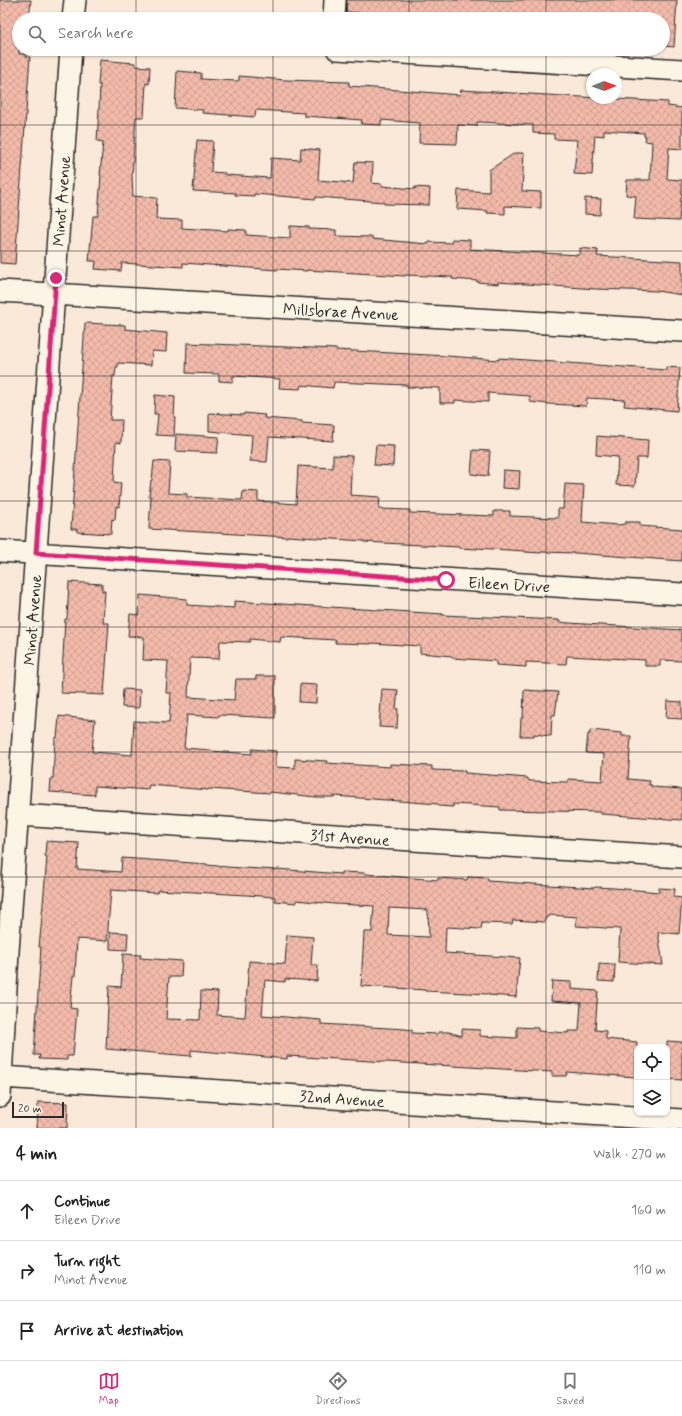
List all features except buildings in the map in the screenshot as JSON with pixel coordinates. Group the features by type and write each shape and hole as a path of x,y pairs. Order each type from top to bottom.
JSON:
{"street":[{"path":"74,12 75,0"},
{"path":"334,12 335,0"},
{"name":"Minot Avenue","path":"1,1086 8,952 71,56"},
{"path":"452,56 682,70"},
{"name":"Millsbrae Avenue","path":"0,291 682,331"},
{"name":"Eileen Drive","path":"0,551 682,594"},
{"name":"31st Avenue","path":"18,815 682,857"},
{"name":"32nd Avenue","path":"1,1086 682,1120"}],"route":[{"path":"56,278 36,553 446,580"}]}
